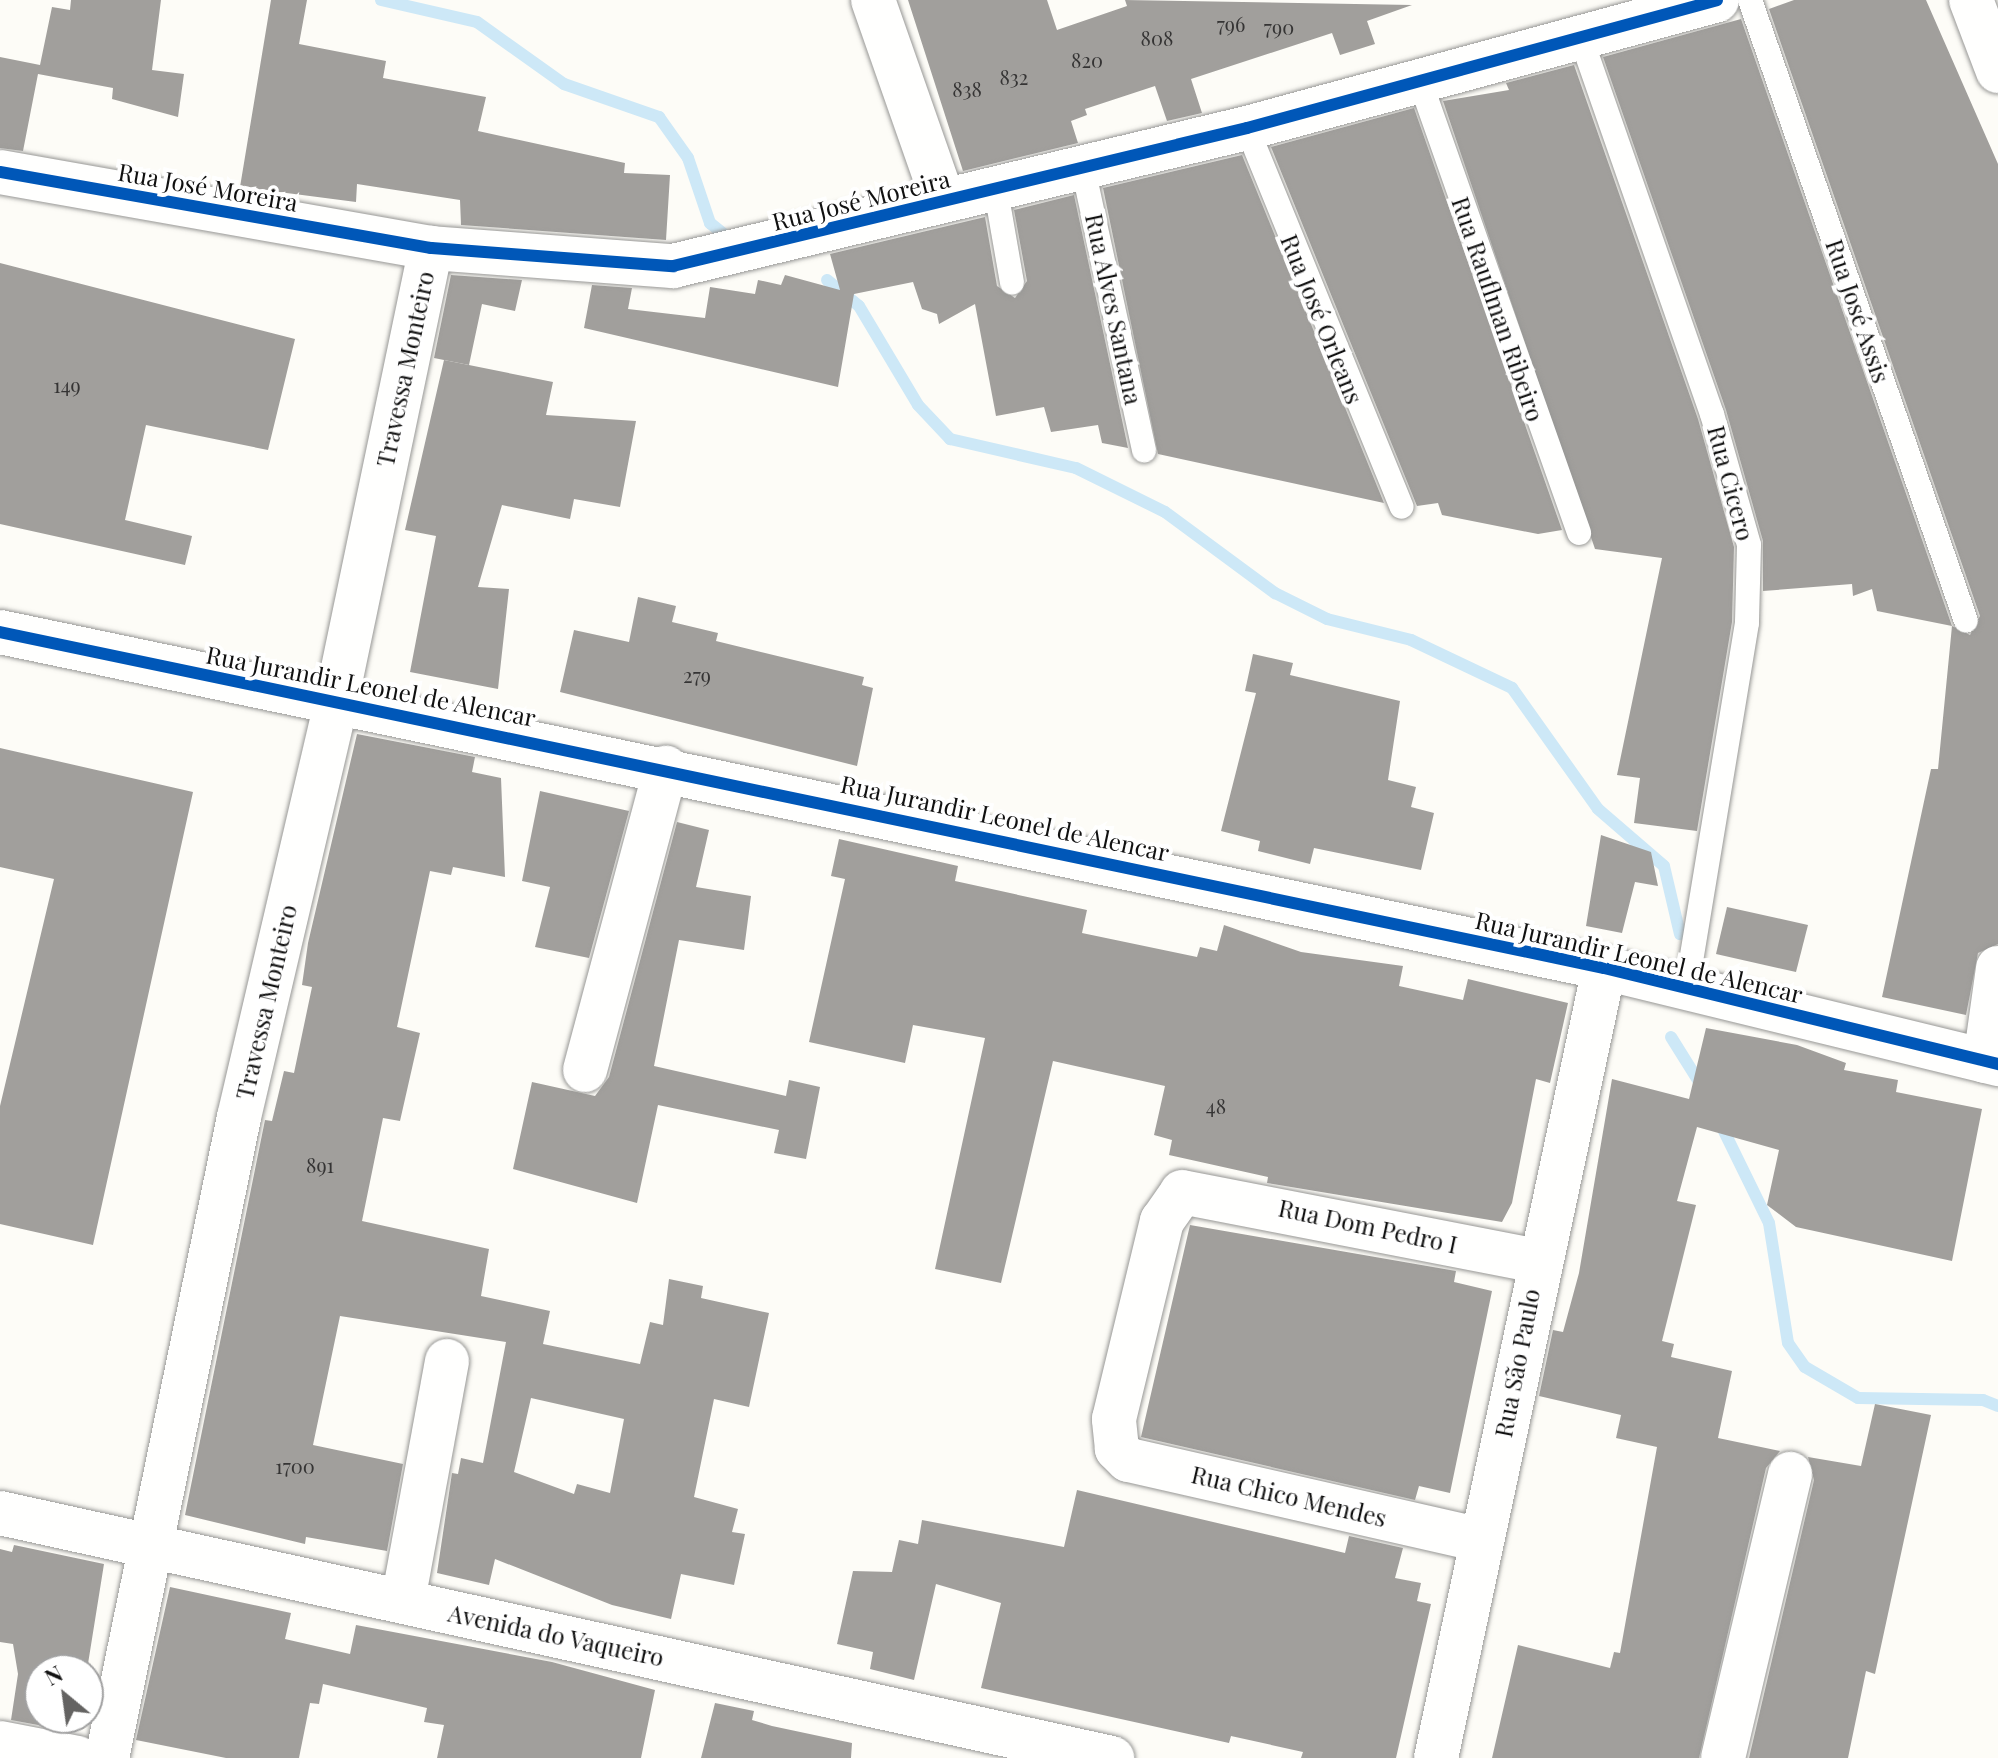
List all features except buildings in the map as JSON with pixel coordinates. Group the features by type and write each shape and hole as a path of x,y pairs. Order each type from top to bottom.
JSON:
{"street":[{"path":"873,0 943,200"},
{"name":"Rua José Moreira","path":"0,172 431,248 638,268 715,260 943,200 996,191 1421,84 1582,41 1717,0"},
{"path":"1971,0 1998,71"},
{"name":"Travessa Monteiro","path":"107,1758 148,1546 336,702 431,248"},
{"name":"Rua Jurandir Leonel de Alencar","path":"0,632 666,768 1604,968 1991,1062"},
{"path":"585,1070 666,768"},
{"name":"Rua São Paulo","path":"1436,1758 1538,1261 1604,968"},
{"path":"1991,1062 1998,968"},
{"name":"Rua Dom Pedro I","path":"1112,1433 1162,1221 1182,1192 1198,1191 1538,1261"},
{"path":"403,1601 447,1361"},
{"name":"Rua Chico Mendes","path":"1112,1433 1128,1460 1481,1540"},
{"path":"1723,1758 1790,1474"},
{"name":"Avenida do Vaqueiro","path":"0,1513 1112,1758"},
{"path":"0,1743 78,1758"}],"lane":[{"name":"Rua José Assis","path":"1750,0 1966,621"},
{"name":"Rua Cicero","path":"1582,41 1712,414 1749,545 1747,623 1686,990"},
{"name":"Rua Rauflman Ribeiro","path":"1421,84 1579,533"},
{"name":"Rua José Orleans","path":"1247,128 1402,507"},
{"name":"Rua Alves Santana","path":"1083,168 1144,451"},
{"path":"996,191 1012,283"}],"waterway":[{"path":"381,0 477,22 564,84 659,117 688,158 710,223 731,240"},
{"path":"827,280 859,306 918,405 950,439 1076,468 1165,512 1275,593 1327,619 1411,640 1512,688 1598,809 1664,866 1680,934"},
{"path":"1671,1037 1701,1085"},
{"path":"1720,1123 1769,1223 1788,1343 1805,1367 1858,1398 1983,1400 1998,1406"}],"cycle path":[{"path":"0,172 431,248 673,266 1247,128 1717,0"},
{"path":"0,632 1604,968 1998,1064"}]}
